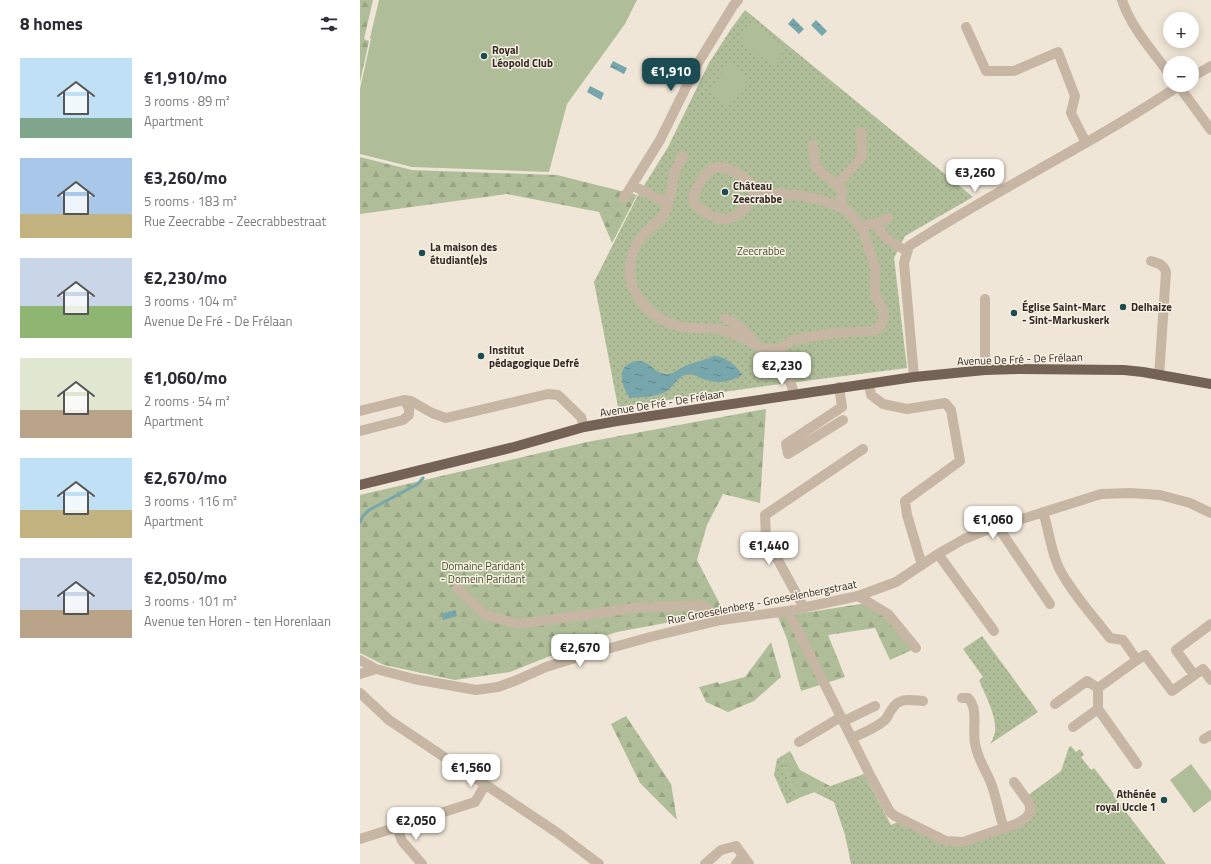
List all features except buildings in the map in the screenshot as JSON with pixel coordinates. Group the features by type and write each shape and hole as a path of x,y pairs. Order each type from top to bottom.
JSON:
{"main road":[{"name":"Avenue De Fré - De Frélaan","path":"360,485 506,449 584,427 687,410 914,377 985,370 1095,369 1132,371 1211,384"}],"street":[{"path":"624,198 660,140 698,63 738,0"},
{"path":"1122,0 1129,18 1135,28 1163,66"},
{"path":"966,27 986,71 1014,71 1058,52 1075,96 1071,112 1086,143"},
{"path":"1199,73 1211,66"},
{"path":"914,377 904,263 909,246 940,225 1086,143 1168,92"},
{"path":"1184,92 1211,130"},
{"path":"837,185 862,157 861,132"},
{"path":"813,145 815,165 842,190 841,208"},
{"path":"683,156 675,171 667,212 657,223 644,233 636,246 630,262 630,274 633,288 639,300 650,311 663,320 676,326 721,330 762,348 778,350 793,340 833,332 874,331 881,326 884,317 875,295 875,268 867,241 857,222 848,211 817,199 754,193"},
{"path":"715,167 734,172 745,178 752,185 754,193 750,202 742,212 729,219 721,220 701,210 694,204 693,197 709,170 715,167"},
{"path":"632,186 668,204"},
{"path":"860,227 883,222 888,218"},
{"path":"876,223 886,238 907,251"},
{"path":"1151,261 1164,267 1166,272 1159,375"},
{"path":"985,299 985,370"},
{"path":"725,318 732,321 747,333 752,339 752,343"},
{"path":"778,350 795,395"},
{"path":"868,384 871,395 883,404 907,409 945,403 951,410 960,461 905,501 907,515 922,565"},
{"path":"839,387 842,407 786,444 788,454 843,420"},
{"path":"360,411 404,400 411,401 432,413 446,418 548,394 558,395 581,417 584,427"},
{"path":"360,431 403,420 409,415 409,408 404,400"},
{"path":"804,608 766,538 765,515 863,450"},
{"name":"Rue Groeselenberg - Groeselenbergstraat","path":"360,660 376,669 414,679 476,690 498,687 546,667 650,636 721,620 788,611 858,596 896,582 938,554 964,539 1101,494 1130,492 1160,494 1190,503 1211,513"},
{"path":"1043,512 1054,555 1059,568 1075,592 1110,638 1123,640 1137,660"},
{"path":"998,527 1050,604"},
{"path":"938,554 994,631"},
{"path":"457,588 485,615 519,624 634,608 702,605 721,620"},
{"path":"858,596 888,614 916,648"},
{"path":"788,611 890,812 895,816 938,838 946,841 963,842 1016,824 1026,818 1030,812 1029,803 1014,782"},
{"path":"1194,675 1176,650 1211,624"},
{"path":"1098,688 1145,655 1172,691 1203,669 1211,680"},
{"path":"360,674 376,669"},
{"path":"1055,704 1087,681 1098,688"},
{"path":"1098,688 1098,709 1137,764"},
{"path":"360,693 389,720 559,834 599,864"},
{"path":"962,698 968,698 972,703 975,716 975,743 981,764 992,785 998,812 1004,828"},
{"path":"852,738 877,725 886,718 896,703 905,699 923,701"},
{"path":"800,742 843,719 875,706"},
{"path":"1073,727 1098,709"},
{"path":"360,839 475,802 485,785"},
{"path":"397,827 402,841 422,864"},
{"path":"705,864 721,850 736,846 746,860 736,864"}],"green space":[{"path":"360,0 373,0 364,39 369,41 360,82"},
{"name":"Royal Léopold Club","path":"379,0 637,0 625,24 567,104 549,172 412,167 360,154 360,89"},
{"name":"Zeecrabbe","path":"745,10 973,197 905,236 894,258 907,368 618,407 594,282 637,197 668,147 709,63"},
{"path":"754,23 786,49 772,66 740,40"},
{"path":"729,64 749,78 729,106 709,92"},
{"path":"360,157 412,170 557,175 637,195 612,243 599,212 507,194 360,214"},
{"name":"Domaine Paridant - Domein Paridant","path":"766,409 760,503 723,494 707,525 697,560 724,612 617,632 575,646 510,672 455,680 384,665 360,653 360,495 587,442"},
{"path":"867,603 886,616 912,650 890,660 875,628 828,635 845,677 801,691 787,639 778,617"},
{"path":"982,636 1038,712 990,744 995,734 995,726 990,706 979,680 983,677 963,649"},
{"path":"771,642 781,677 754,701 728,712 706,702 699,687 718,682 719,684 745,677"},
{"path":"626,716 671,784 677,820 640,783 611,724"},
{"path":"1071,746 1076,752 1080,749 1084,755 1081,757 1091,770 1094,768 1166,864 851,864 845,835 834,802 814,792 864,774 891,825 898,822 944,844 1023,825 1027,796 1061,771 1069,747"},
{"path":"790,751 800,770 830,786 799,798 788,778 782,756"},
{"path":"782,756 788,778 799,798 787,804 774,775 777,759"},
{"path":"1191,764 1211,791 1211,800 1194,813 1170,780"}],"water":[{"path":"793,18 804,29 799,34 788,24"},
{"path":"816,20 827,31 822,36 811,25"},
{"path":"613,61 627,68 624,74 610,67"},
{"path":"590,86 604,93 601,100 587,92"},
{"path":"718,356 730,362 742,375 733,380 719,382 708,381 688,374 680,378 663,393 654,396 630,398 622,381 623,370 626,365 631,362 643,362 659,372 669,374 674,373 685,366"},
{"path":"455,610 457,616 443,620 441,614"}],"waterway":[{"path":"360,522 369,510 418,484 423,478"}],"place":[{"name":"Royal Léopold Club","path":"484,56"},
{"name":"Château Zeecrabbe","path":"725,192"},
{"name":"La maison des étudiant(e)s","path":"422,253"},
{"name":"Delhaize","path":"1123,307"},
{"name":"Église Saint-Marc - Sint-Markuskerk","path":"1014,313"},
{"name":"Institut pédagogique Defré","path":"481,356"},
{"name":"Athénée royal Uccle 1","path":"1164,800"}]}
